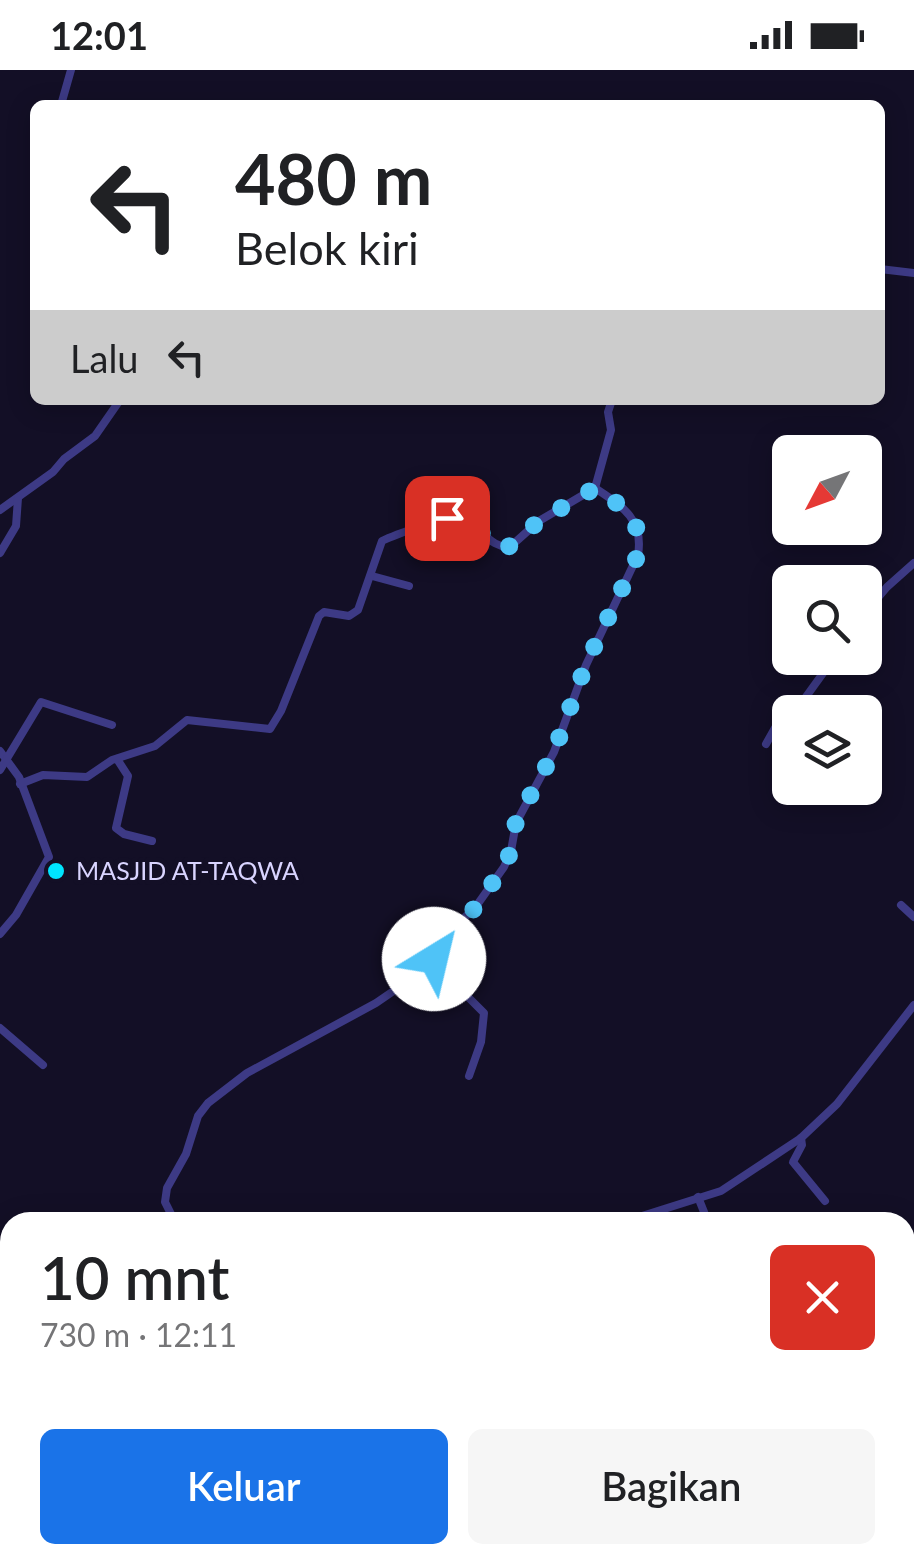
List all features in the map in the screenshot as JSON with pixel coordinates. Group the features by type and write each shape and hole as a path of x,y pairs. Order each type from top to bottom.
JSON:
{"street":[{"path":"62,100 71,70"},
{"path":"885,271 914,274"},
{"path":"0,510 95,436 117,405"},
{"path":"20,784 43,775 87,777 117,758 154,746 187,720 270,729 320,614 355,613 372,576 378,547 386,538 453,518 464,520 507,548 539,521 595,488 611,430 610,405"},
{"path":"170,1212 165,1202 167,1188 186,1154 195,1122 208,1103 246,1073 383,998 426,968 441,940 477,906 508,860 516,822 554,752 586,664 638,555 641,540 634,518 595,488"},
{"path":"0,553 16,526 18,498"},
{"path":"882,592 914,563"},
{"path":"372,576 409,586"},
{"path":"3,765 41,702 112,725"},
{"path":"766,744 772,733"},
{"path":"0,751 3,765"},
{"path":"117,758 128,780 116,828 152,841"},
{"path":"0,934 49,857 14,767 3,765"},
{"path":"901,905 914,917"},
{"path":"426,968 458,987 484,1013 481,1042 469,1076"},
{"path":"654,1212 732,1185 800,1138 837,1104 914,1005"},
{"path":"0,1028 43,1064"},
{"path":"800,1138 802,1145 793,1162 825,1201"},
{"path":"698,1198 704,1212"}],"place":[{"name":"MASJID AT-TAQWA","path":"56,871"}],"route":[{"path":"434,959 441,940 477,906 508,860 516,822 554,752 586,664 638,555 641,540 634,518 595,488 539,521 507,548 464,520 447,518"}]}
